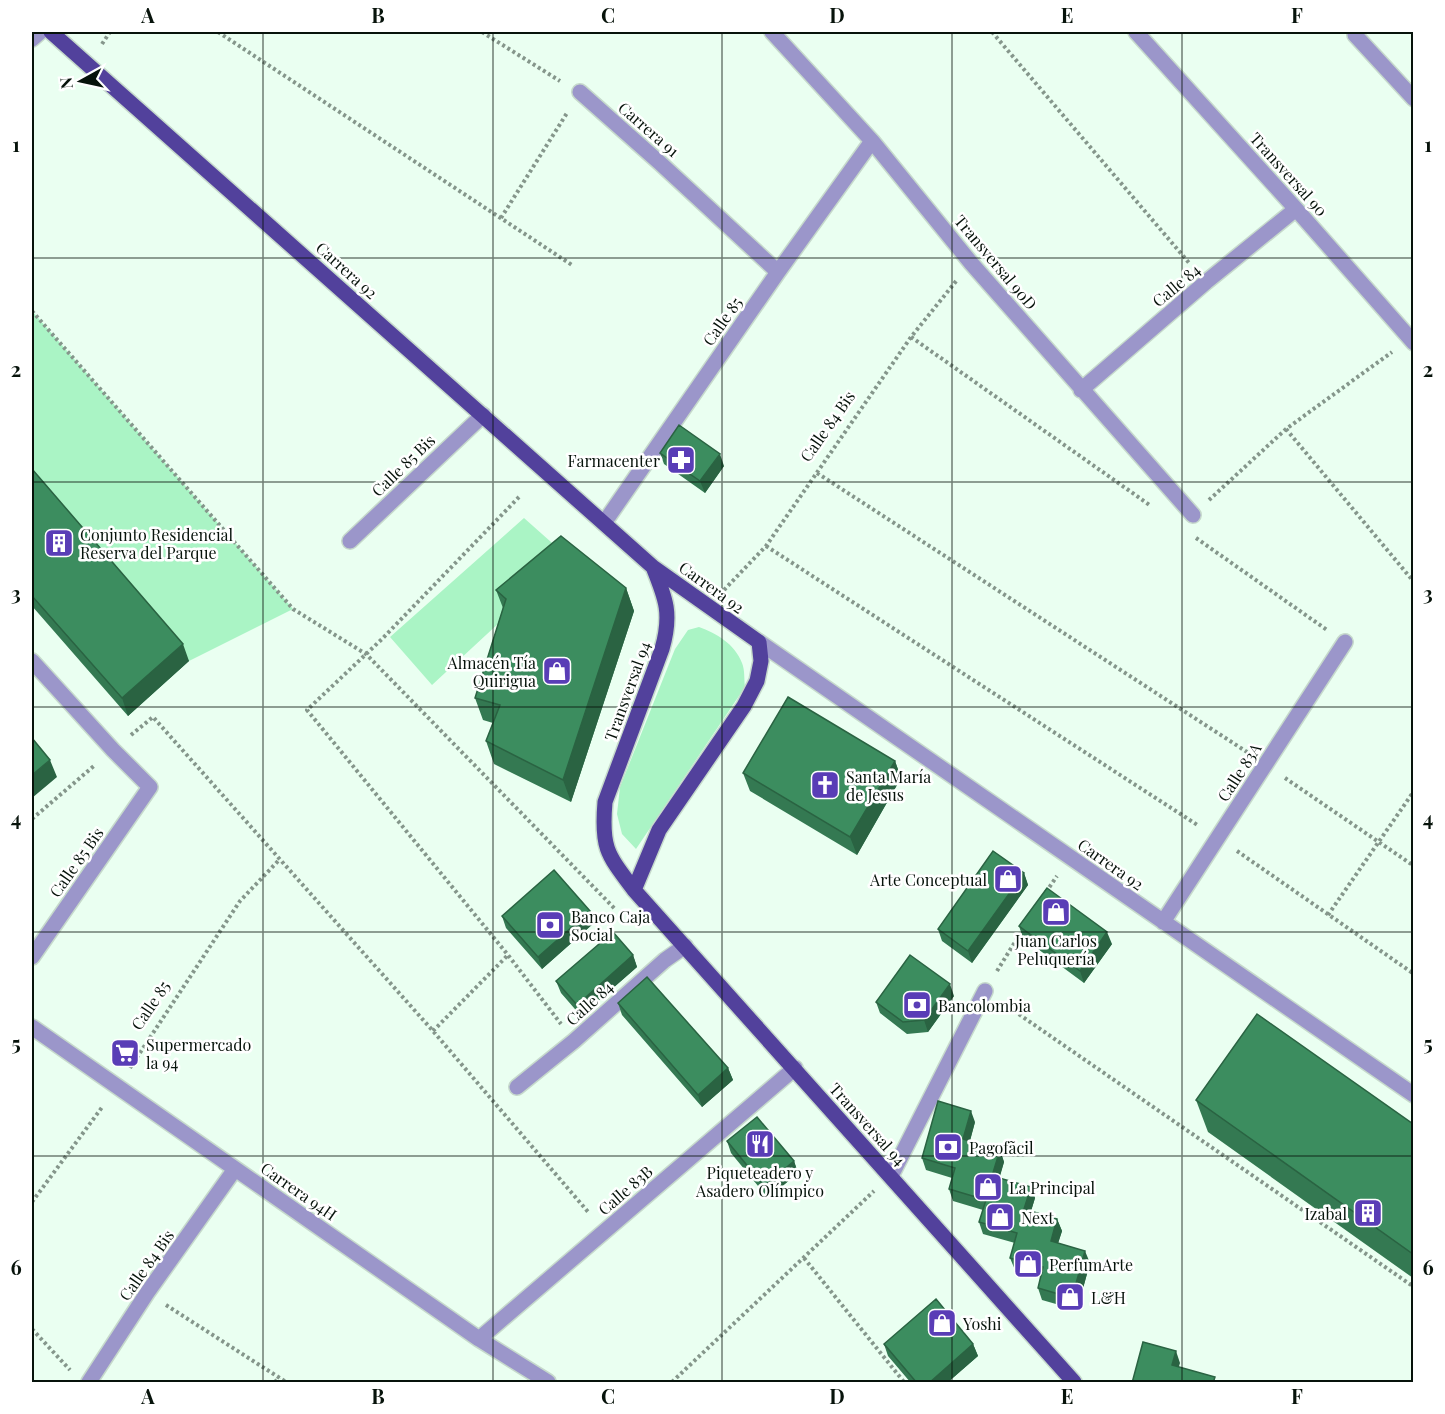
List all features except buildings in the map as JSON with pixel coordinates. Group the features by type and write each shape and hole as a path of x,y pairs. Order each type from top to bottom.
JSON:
{"main road":[{"name":"Carrera 92","path":"51,32 653,567 759,642"},
{"name":"Transversal 94","path":"653,567 667,605 668,629 605,802 603,825 605,845 612,861 634,890 1074,1383"},
{"path":"634,890 659,830 744,706 757,681 761,661 759,642"}],"street":[{"path":"32,39 40,32"},
{"name":"Transversal 90D","path":"772,32 872,141 971,263 1194,515"},
{"name":"Transversal 90","path":"1136,32 1412,339"},
{"path":"1355,35 1413,99"},
{"name":"Carrera 91","path":"579,93 660,163 778,272"},
{"name":"Calle 85","path":"604,523 872,141"},
{"name":"Calle 84","path":"1081,390 1206,282 1296,209"},
{"name":"Calle 85 Bis","path":"350,541 483,415"},
{"name":"Carrera 92","path":"759,642 1413,1095"},
{"name":"Calle 83A","path":"1163,922 1345,642"},
{"path":"32,661 113,750"},
{"name":"Calle 85 Bis","path":"32,957 150,787 113,750"},
{"name":"Calle 84","path":"517,1087 684,946"},
{"path":"891,1176 985,991"},
{"name":"Carrera 94H","path":"32,1027 479,1339 548,1383"},
{"name":"Calle 83B","path":"479,1339 795,1068"},
{"name":"Calle 84 Bis","path":"89,1383 147,1293 235,1169"}],"path":[{"path":"102,44 110,32"},
{"path":"218,32 572,265"},
{"path":"482,32 579,93 501,218"},
{"path":"992,32 1206,282"},
{"name":"Calle 84 Bis","path":"709,606 766,546 911,337 971,263"},
{"path":"32,310 293,609 366,654 623,917"},
{"path":"911,337 1152,507"},
{"path":"1194,515 1286,429 1412,339"},
{"path":"1286,429 1413,582"},
{"path":"817,473 1265,765 1413,866"},
{"path":"519,497 366,654 307,710 508,955 574,1041"},
{"path":"1190,534 1345,642"},
{"path":"766,546 1218,838 1413,974"},
{"path":"32,819 153,717 433,1031 605,1231"},
{"path":"1329,915 1413,791"},
{"path":"1045,895 1069,856"},
{"name":"Calle 85","path":"32,1202 117,1086 240,901 280,859"},
{"path":"1027,924 985,991 1413,1287"},
{"path":"433,1031 508,955"},
{"path":"672,1383 877,1188"},
{"path":"804,1258 904,1383"},
{"path":"147,1293 286,1383"},
{"path":"32,1329 75,1375"},
{"path":"275,1383 279,1377"}],"green space":[{"path":"32,311 293,609 189,661 32,479"},
{"path":"524,518 569,558 432,685 390,637"},
{"path":"699,627 712,632 735,650 743,666 745,687 636,849 622,834 617,814 620,787 675,649 688,630"}],"place":[{"name":"Farmacenter","path":"681,460"},
{"name":"Conjunto Residencial Reserva del Parque","path":"59,543"},
{"name":"Almacén Tía Quirigua","path":"557,671"},
{"name":"Santa María de Jesus","path":"825,785"},
{"name":"Arte Conceptual","path":"1008,879"},
{"name":"Juan Carlos Peluquería","path":"1056,912"},
{"name":"Banco Caja Social","path":"550,925"},
{"name":"Bancolombia","path":"917,1005"},
{"name":"Supermercado la 94","path":"125,1053"},
{"name":"Piqueteadero y Asadero Olímpico","path":"760,1144"},
{"name":"Pagofãcil","path":"948,1147"},
{"name":"La Principal","path":"988,1187"},
{"name":"Izabal","path":"1368,1213"},
{"name":"Next","path":"1000,1217"},
{"name":"PerfumArte","path":"1028,1264"},
{"name":"L&H","path":"1070,1297"},
{"name":"Yoshi","path":"942,1323"}]}
